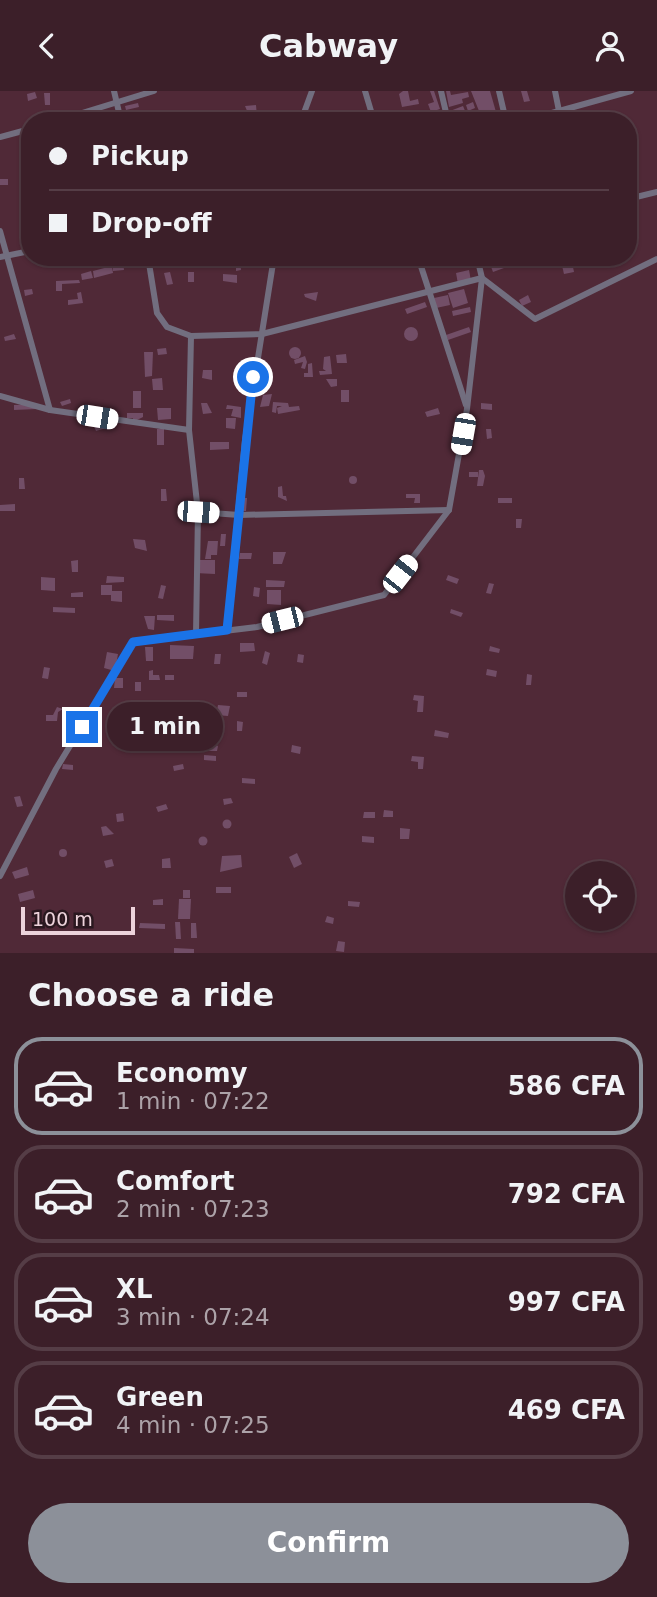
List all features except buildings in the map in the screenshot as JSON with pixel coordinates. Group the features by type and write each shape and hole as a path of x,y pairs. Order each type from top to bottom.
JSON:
{"street":[{"path":"114,91 119,112"},
{"path":"304,112 312,91"},
{"path":"365,91 371,112"},
{"path":"441,91 446,112"},
{"path":"499,91 504,112"},
{"path":"555,91 559,110"},
{"path":"552,112 631,91"},
{"path":"85,112 150,92"},
{"path":"0,137 21,131"},
{"path":"637,197 657,192"},
{"path":"0,231 3,256 50,410"},
{"path":"3,256 21,253"},
{"path":"149,266 157,313 167,327 191,336 262,334 482,278 536,319 657,259"},
{"path":"227,630 253,377 273,266"},
{"path":"421,266 467,409"},
{"path":"0,876 56,769 133,642 257,627 384,595 449,510 467,409 482,278 479,266"},
{"path":"191,336 189,430 198,512 196,634"},
{"path":"0,396 50,410 189,430"},
{"path":"198,512 239,515 449,510"}],"route":[{"path":"82,727 133,642 227,630 253,377"}]}
